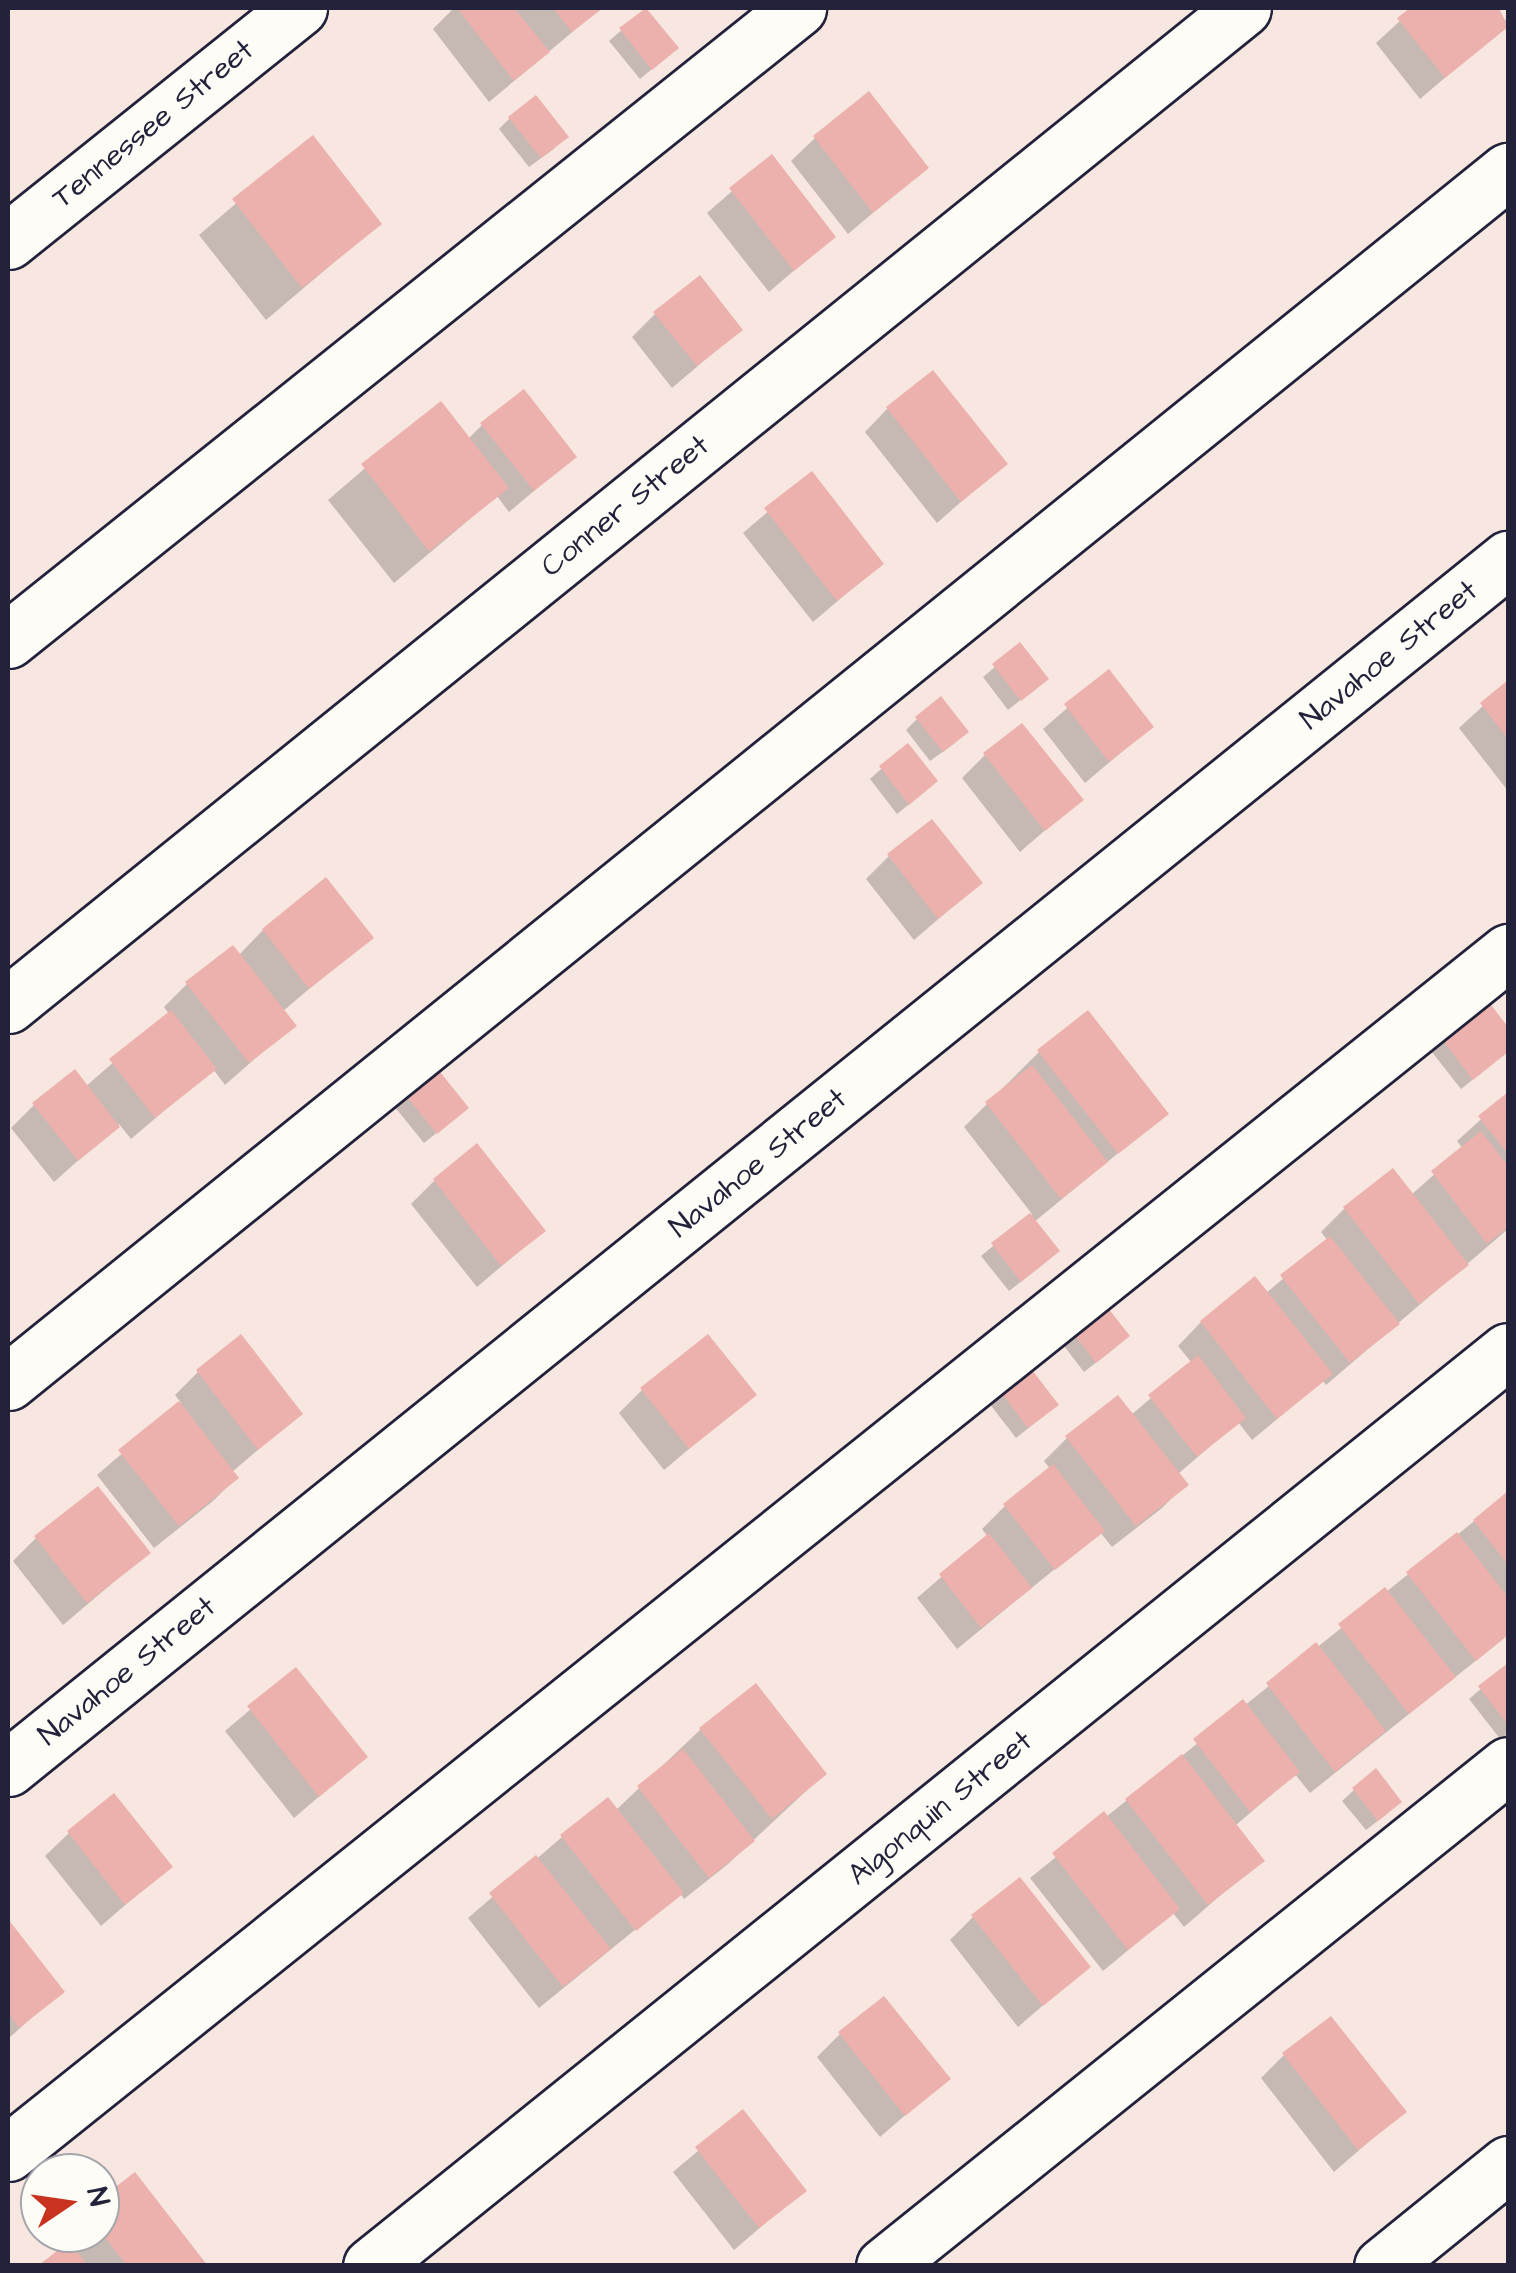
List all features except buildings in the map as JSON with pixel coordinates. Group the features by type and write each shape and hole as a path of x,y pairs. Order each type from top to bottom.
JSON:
{"street":[{"name":"Tennessee Street","path":"8,241 299,8"},
{"path":"8,640 798,8"},
{"name":"Conner Street","path":"8,1006 1243,8"},
{"path":"8,1382 1508,171"},
{"name":"Navahoe Street","path":"8,1768 1508,559"},
{"path":"8,2153 1508,952"},
{"name":"Algonquin Street","path":"370,2266 1508,1350"},
{"path":"884,2266 1508,1765"},
{"path":"1382,2266 1508,2164"}]}
